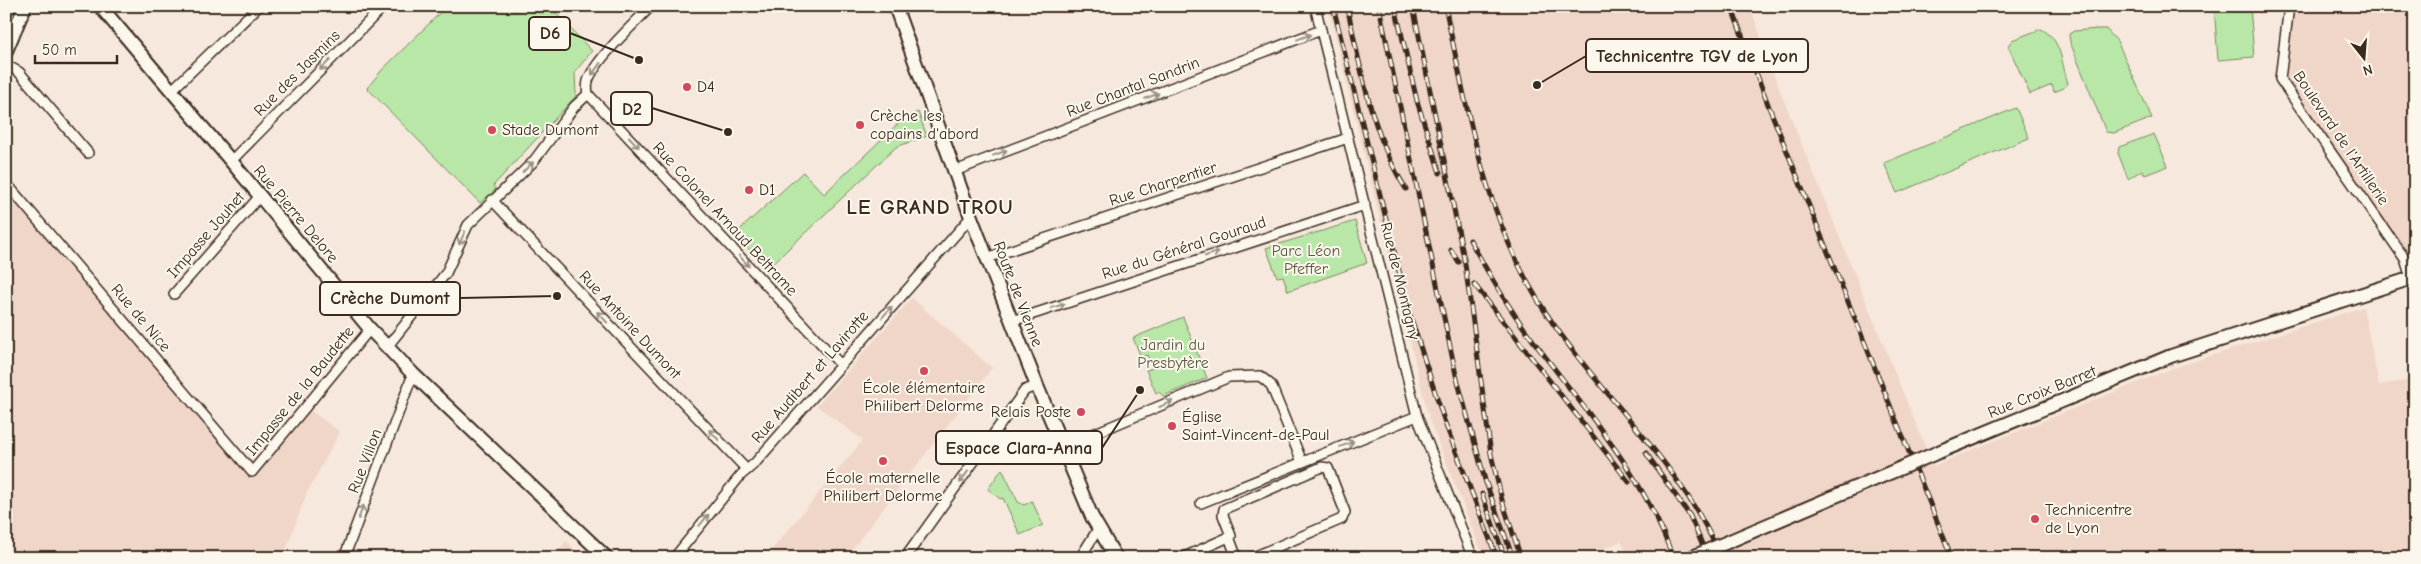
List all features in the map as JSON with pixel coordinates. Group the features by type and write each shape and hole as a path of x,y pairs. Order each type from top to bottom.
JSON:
{"street":[{"path":"6,51 25,6"},
{"path":"14,33 33,6"},
{"name":"Rue Pierre Delore","path":"100,6 370,329 413,374 608,558"},
{"path":"172,90 259,6"},
{"name":"Rue des Jasmins","path":"231,161 384,6"},
{"path":"387,347 446,273 468,225 533,162 574,107 588,94 589,78 609,51 651,6"},
{"name":"Route de Vienne","path":"895,6 971,217 1037,386 1098,529 1116,558"},
{"name":"Rue de Montagny","path":"1315,6 1417,416 1474,558"},
{"name":"Boulevard de l'Artillerie","path":"2289,6 2280,79 2405,259 2413,277"},
{"name":"Rue Chantal Sandrin","path":"955,171 1321,30"},
{"path":"6,64 19,72 88,153"},
{"name":"Rue Colonel Arnaud Beltrame","path":"588,94 840,364"},
{"name":"Rue Charpentier","path":"987,258 1348,138"},
{"name":"Rue de Nice","path":"6,183 252,472"},
{"name":"Impasse Jouhet","path":"174,294 260,196"},
{"name":"Rue Antoine Dumont","path":"492,200 747,470"},
{"name":"Rue du Général Gouraud","path":"1012,321 1365,205"},
{"name":"Rue Audibert et Lavirotte","path":"674,558 740,475 747,470 971,217"},
{"name":"Rue Croix Barret","path":"1690,558 2171,356 2413,277"},
{"name":"Impasse de la Baudette","path":"252,472 370,329"},
{"name":"Rue Villon","path":"344,558 413,374"},
{"path":"1062,447 1229,377 1260,376 1271,385 1302,462"},
{"path":"905,558 1025,390 1037,386"},
{"path":"1201,503 1417,416"},
{"path":"1182,558 1231,536 1223,515 1224,509 1322,467 1328,468 1346,512 1342,519 1251,558"},
{"path":"1080,558 1098,529"},
{"path":"1228,537 1237,558"}],"shaded area":[{"path":"1328,6 1750,6 1778,86 1933,466 2173,368 2363,307 2379,385 2412,380 2415,392 2415,558 1629,558 1621,541 1583,558 1484,558 1429,419"},
{"path":"2289,6 2415,6 2415,277 2405,259 2280,79"},
{"path":"6,189 253,478 310,410 340,432 306,495 286,550 305,558 6,558"},
{"path":"912,298 992,368 845,558 765,558 863,440 817,406"},
{"path":"566,541 583,558 553,558"}],"green space":[{"name":"Stade Dumont","path":"447,6 508,6 514,12 521,6 549,6 592,51 575,72 576,96 493,186 496,189 480,203 367,88 382,70"},
{"path":"2214,6 2250,6 2254,57 2218,60"},
{"path":"2041,29 2048,33 2057,45 2068,83 2064,88 2054,92 2052,85 2030,94 2008,46 2012,40"},
{"path":"2106,29 2117,41 2152,118 2114,133 2106,132 2070,42 2069,34 2074,31"},
{"path":"2016,108 2029,138 1897,193 1884,163"},
{"path":"918,112 927,136 896,147 767,269 735,234 803,172 824,194 903,119"},
{"path":"2154,134 2168,166 2145,175 2142,170 2128,179 2118,153 2119,147"},
{"name":"Parc Léon Pfeffer","path":"1355,221 1367,263 1288,291 1283,276 1277,277 1266,248"},
{"name":"Jardin du Presbytère","path":"1183,317 1207,378 1163,396 1159,392 1156,393 1146,370 1153,368 1147,355 1141,357 1133,338"},
{"path":"1002,469 1018,502 1024,505 1032,501 1043,525 1020,535 1003,498 1000,499 988,489"}],"railway":[{"path":"1333,6 1410,315 1445,423 1497,558"},
{"path":"1347,6 1376,124 1394,168 1406,189"},
{"path":"1379,6 1456,375 1485,480 1513,558"},
{"path":"1395,6 1417,101 1440,173"},
{"path":"1413,6 1465,264 1491,454 1502,500 1521,558"},
{"path":"1445,6 1481,165 1493,203 1525,278 1546,313 1568,344 1663,461 1685,492 1705,524 1721,558"},
{"path":"1731,6 1769,107 1952,558"},
{"path":"1470,240 1518,320 1627,467 1645,496 1673,558"},
{"path":"1451,250 1459,262"},
{"path":"1474,284 1629,482"},
{"path":"1646,453 1690,516 1708,558"},
{"path":"1482,494 1505,558"}],"place":[{"name":"D6","path":"639,60"},
{"name":"Technicentre TGV de Lyon","path":"1537,85"},
{"name":"D4","path":"687,87"},
{"name":"Crèche les copains d'abord","path":"860,125"},
{"name":"Stade Dumont","path":"492,130"},
{"name":"D2","path":"728,132"},
{"name":"D1","path":"749,190"},
{"name":"Crèche Dumont","path":"557,296"},
{"name":"École élémentaire Philibert Delorme","path":"924,371"},
{"name":"Espace Clara-Anna","path":"1140,390"},
{"name":"Relais Poste","path":"1081,412"},
{"name":"Église Saint-Vincent-de-Paul","path":"1172,426"},
{"name":"École maternelle Philibert Delorme","path":"883,461"},
{"name":"Technicentre de Lyon","path":"2035,519"}],"district":[{"name":"LE GRAND TROU","path":"930,207"}]}
